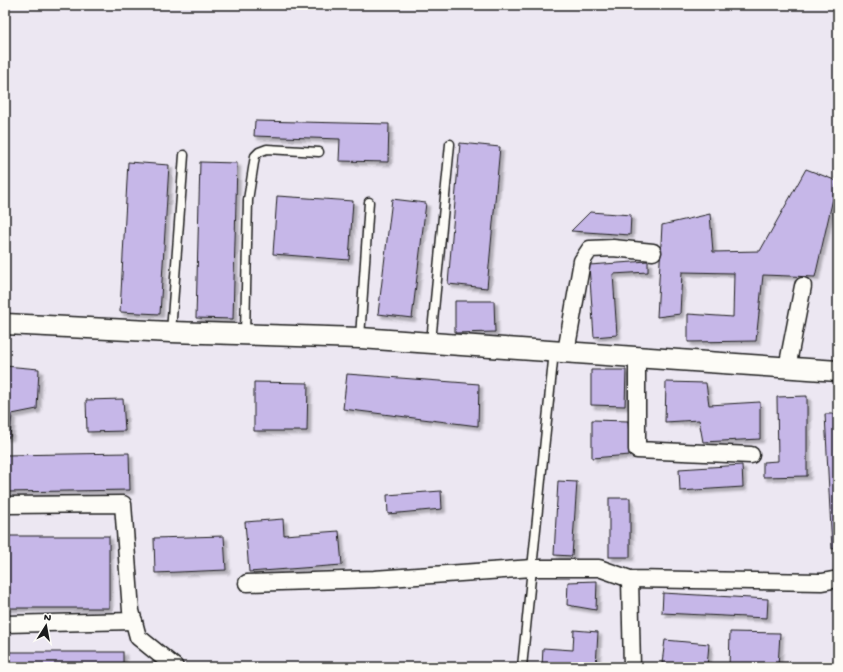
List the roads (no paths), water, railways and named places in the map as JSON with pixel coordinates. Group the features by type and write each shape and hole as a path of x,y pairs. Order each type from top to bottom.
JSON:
{"street":[{"path":"560,352 582,261 590,249 613,248 653,252"},
{"path":"787,368 802,286"},
{"path":"5,324 171,332 360,338 838,372"},
{"path":"637,357 637,450 751,455"},
{"path":"5,505 123,504 131,611 138,637 175,667"},
{"path":"247,583 374,579 533,568 599,568 630,579 822,582 838,579"},
{"path":"630,579 632,667"},
{"path":"5,624 134,621"}],"lane":[{"path":"430,343 450,144"},
{"path":"245,334 248,200 255,156 259,152 267,149 319,152"},
{"path":"171,332 184,155"},
{"path":"360,338 368,202"},
{"path":"522,667 560,352"}]}
